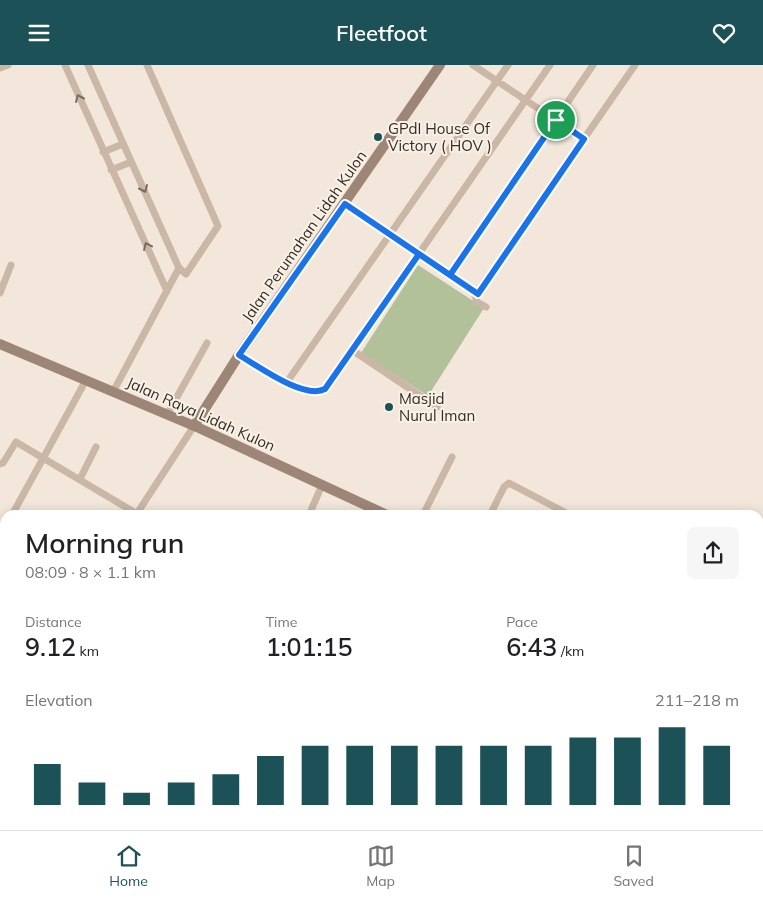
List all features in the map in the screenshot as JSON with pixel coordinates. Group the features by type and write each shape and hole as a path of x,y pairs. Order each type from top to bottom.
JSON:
{"street":[{"path":"0,68 8,65"},
{"path":"65,65 167,291"},
{"path":"88,65 179,268 186,274 218,226 147,65"},
{"name":"Jalan Perumahan Lidah Kulon","path":"194,426 239,355 440,65"},
{"path":"473,65 584,139"},
{"path":"287,382 508,65"},
{"path":"239,355 303,390 314,392 325,389 550,65"},
{"path":"450,275 593,65"},
{"path":"486,307 475,300 478,294 635,65"},
{"path":"103,152 123,144"},
{"path":"111,170 131,162"},
{"path":"345,204 478,294"},
{"path":"0,293 11,265"},
{"path":"113,392 179,268"},
{"path":"167,415 207,343"},
{"name":"Jalan Raya Lidah Kulon","path":"0,344 194,426 376,510"},
{"path":"352,350 438,407"},
{"path":"15,510 86,380"},
{"path":"140,510 194,426"},
{"path":"0,464 3,463 16,442 44,457 129,510"},
{"path":"80,479 96,447"},
{"path":"426,510 452,457"},
{"path":"492,510 504,487 509,483 560,510"},
{"path":"311,510 322,485"}],"green space":[{"path":"418,265 484,308 428,396 361,353"}],"place":[{"name":"GPdI House Of Victory ( HOV )","path":"378,137"},
{"name":"Masjid Nurul Iman","path":"389,407"}],"route":[{"path":"556,120 450,275 419,254 325,389 314,392 303,390 239,355 345,204 390,234 419,254 478,294 584,139 556,120"}]}
